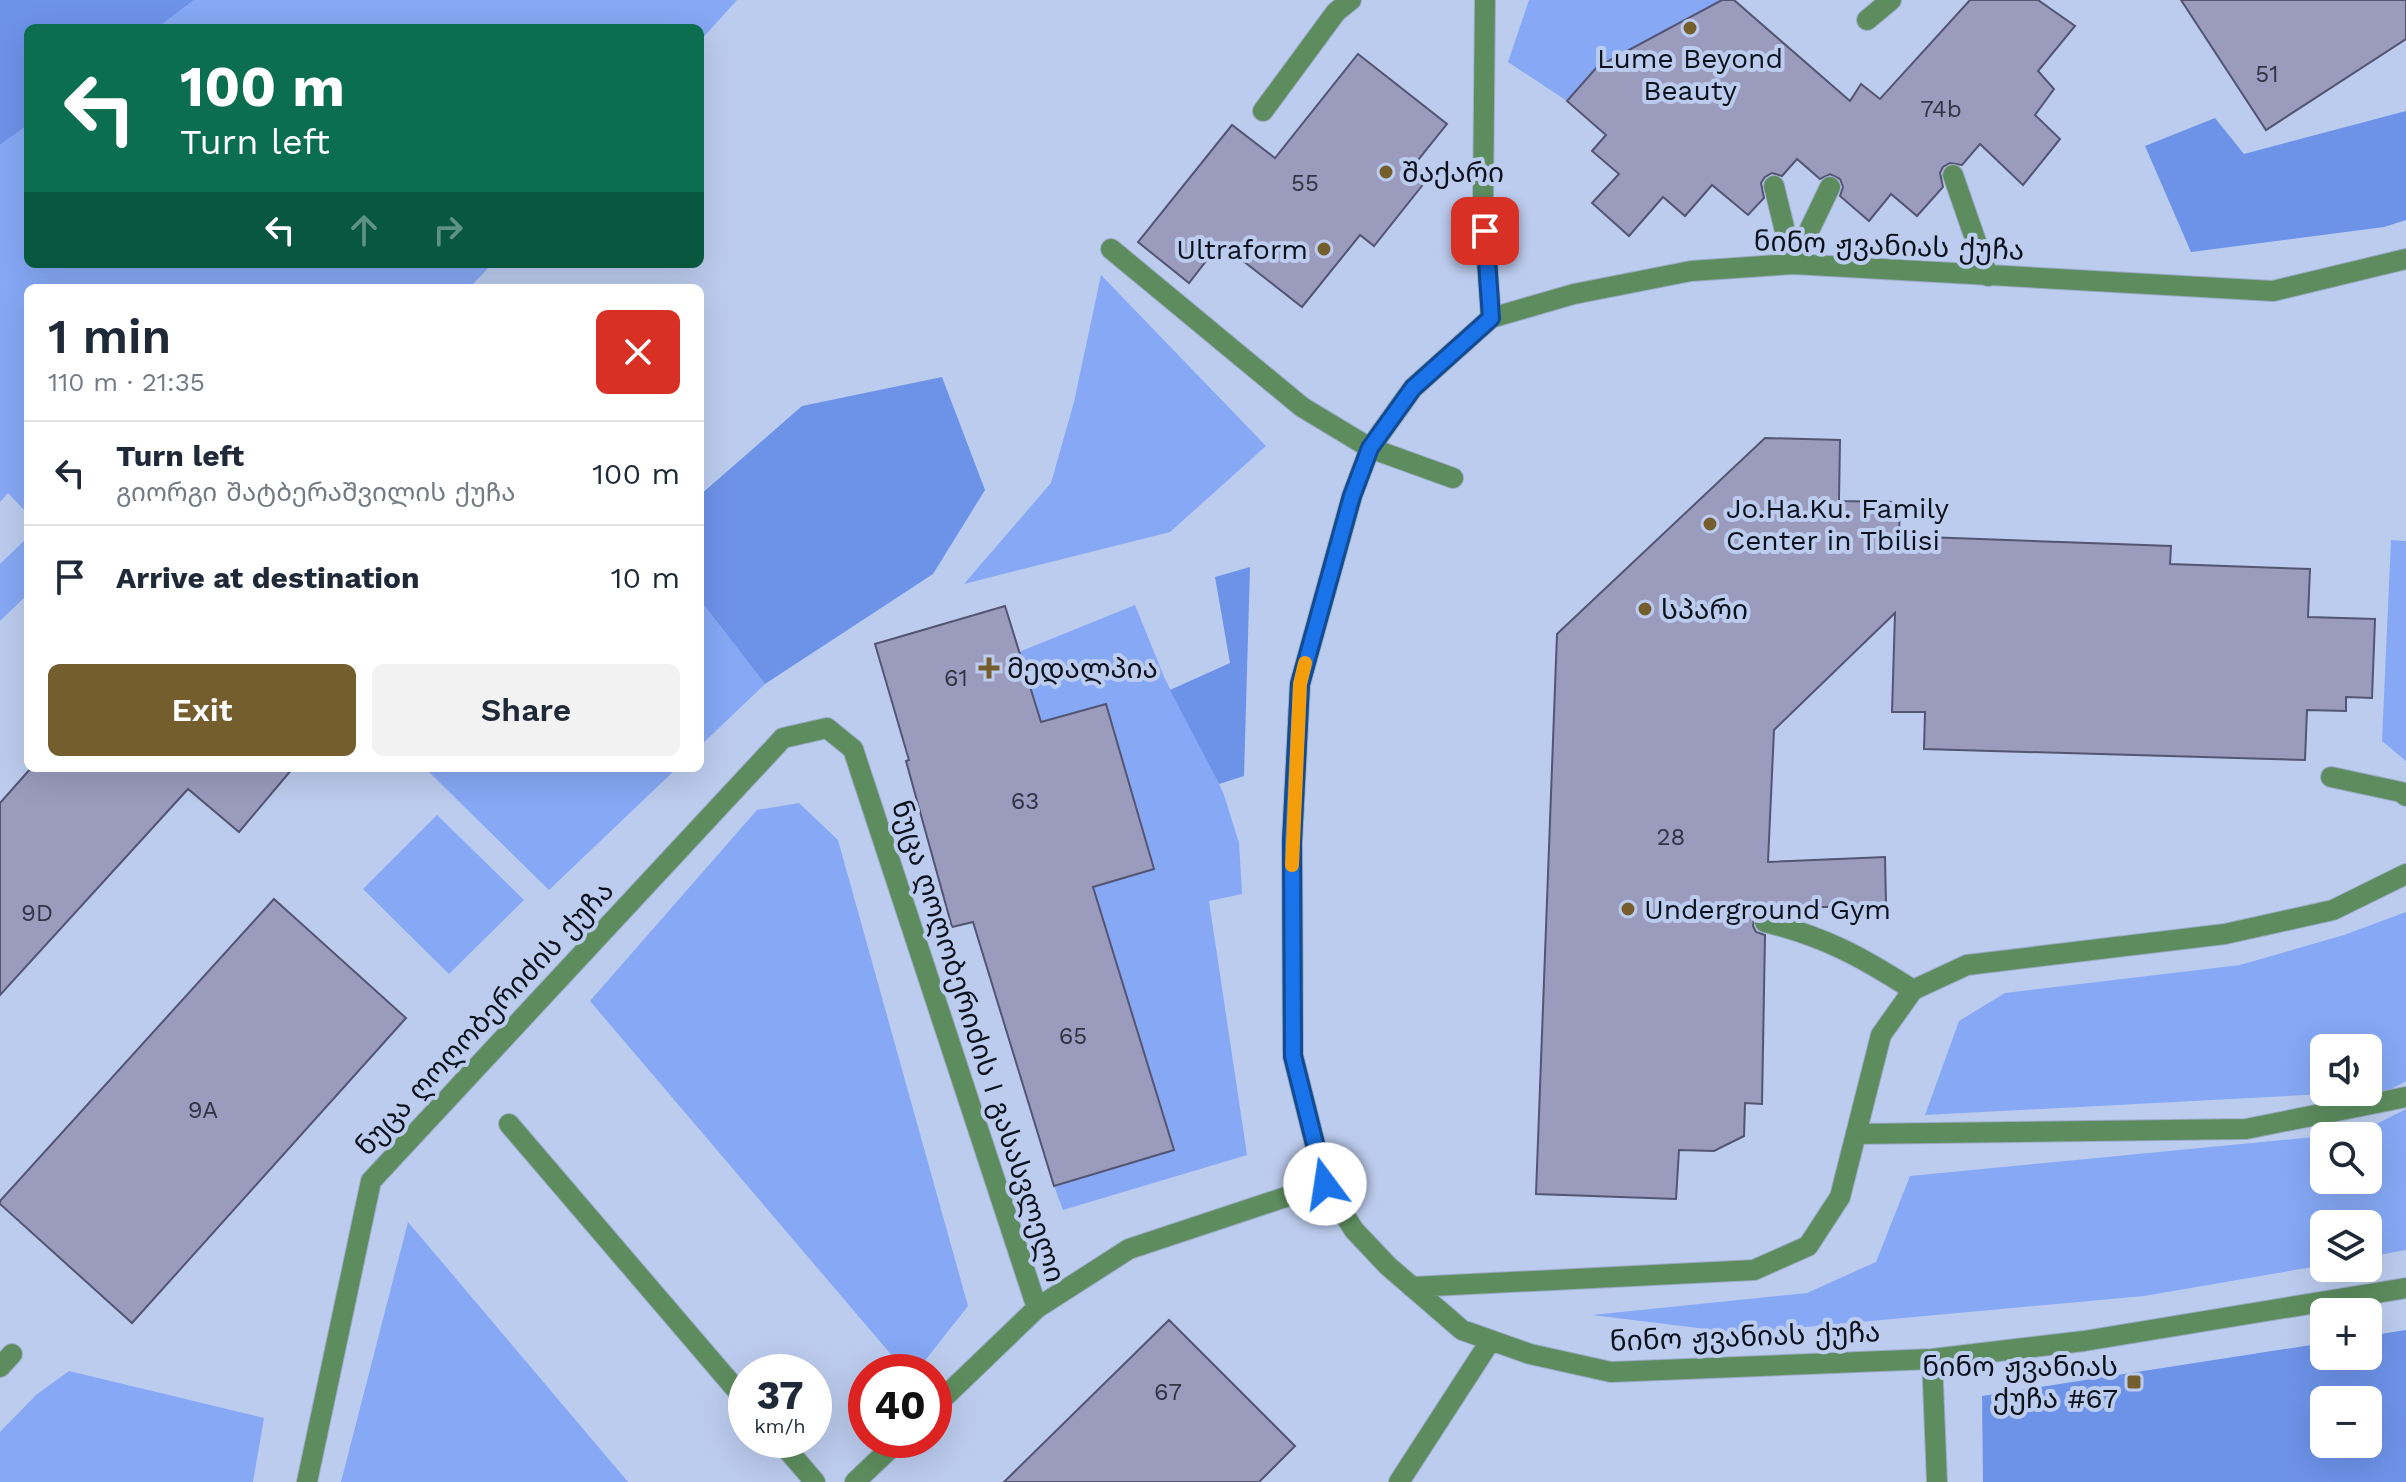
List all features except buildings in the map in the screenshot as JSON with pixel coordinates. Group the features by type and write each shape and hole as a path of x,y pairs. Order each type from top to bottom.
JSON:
{"street":[{"path":"1263,111 1336,12 1351,0"},
{"path":"1485,0 1483,202 1491,318"},
{"path":"1867,20 1891,0"},
{"path":"1953,175 1988,276"},
{"path":"1774,186 1793,264"},
{"path":"1793,264 1830,187"},
{"path":"1111,249 1302,407 1370,448 1453,478"},
{"name":"ნინო ჟვანიას ქუჩა","path":"2406,259 2273,291 1793,264 1691,271 1574,294 1491,318 1413,388 1370,448 1352,496 1300,684 1292,842 1293,1056 1325,1184 1354,1230 1412,1287 1462,1330 1530,1354 1611,1372 1932,1359 2084,1341 2406,1288"},
{"name":"ნუცა ღოღობერიძის I გასასვლელი","path":"783,738 827,728 853,749 1037,1308 1129,1249 1325,1184"},
{"name":"ნუცა ღოღობერიძის ქუჩა","path":"307,1482 371,1181 783,738"},
{"path":"2331,777 2401,792 2406,796"},
{"path":"1412,1287 1754,1270 1808,1246 1840,1197 1881,1035 1913,990 1967,965 2225,934 2333,910 2406,874"},
{"path":"1765,922 1818,937 1843,948 1913,990"},
{"path":"1856,1134 2246,1129 2404,1100"},
{"path":"509,1124 728,1380"},
{"path":"952,1390 1037,1308"},
{"path":"1399,1482 1491,1340"},
{"path":"1932,1359 1937,1482"},
{"path":"794,1458 815,1482"},
{"path":"855,1482 880,1458"}],"shaded area":[{"path":"0,0 194,0 162,24 24,24 24,128 0,145"},
{"path":"194,0 737,0 704,37 704,24 162,24"},
{"path":"1529,0 1722,0 1637,95 1601,64 1567,101 1508,62"},
{"path":"2406,111 2406,220 2384,227 2191,252 2145,146 2215,118 2244,154"},
{"path":"24,128 24,268 488,268 473,284 24,284 24,510 8,493 0,502 0,145"},
{"path":"1101,275 1266,446 1170,532 964,584 1051,483 1074,402"},
{"path":"942,377 985,490 933,574 765,684 704,605 704,492 802,406"},
{"path":"2391,540 2406,541 2406,761 2382,741"},
{"path":"24,541 24,598 0,621 0,564"},
{"path":"1250,567 1244,776 1219,784 1170,690 1230,663 1215,577"},
{"path":"704,605 765,684 704,742"},
{"path":"1135,605 1165,679 1223,792 1239,843 1242,894 1209,901 1247,1155 1063,1210 1054,1186 1174,1150 1093,887 1154,868 1106,704 1041,722 1019,652"},
{"path":"429,772 673,772 549,890"},
{"path":"799,803 838,840 968,1306 930,1354 891,1354 590,1001 757,810"},
{"path":"437,815 524,900 449,974 363,889"},
{"path":"2406,912 2406,1081 2388,1091 2382,1091 2382,1034 2310,1034 2310,1095 1925,1115 1959,1021 2005,993 2240,965 2344,935"},
{"path":"2406,1109 2406,1250 2382,1254 2382,1210 2310,1210 2310,1267 2144,1296 1739,1333 1592,1315 1807,1293 1876,1262 1910,1176 2310,1137 2310,1194 2382,1194 2381,1122"},
{"path":"408,1222 628,1482 341,1482"},
{"path":"2406,1330 2406,1482 1983,1482 1982,1396 2310,1345 2310,1370 2382,1370 2382,1334"},
{"path":"69,1371 264,1418 253,1482 0,1482 0,1432 36,1395"}],"slow traffic":[{"path":"1292,865 1300,684 1305,663"}],"place":[{"name":"Lume Beyond Beauty","path":"1690,28"},
{"name":"შაქარი","path":"1386,172"},
{"name":"Ultraform","path":"1324,249"},
{"name":"Jo.Ha.Ku. Family Center in Tbilisi","path":"1710,524"},
{"name":"სპარი","path":"1645,609"},
{"name":"მედალპია","path":"989,668"},
{"name":"Underground Gym","path":"1628,909"},
{"name":"ნინო ჟვანიას ქუჩა #67","path":"2134,1382"}],"route":[{"path":"1325,1184 1293,1056 1292,842 1300,684 1352,496 1370,448 1413,388 1491,318 1485,231"}]}
